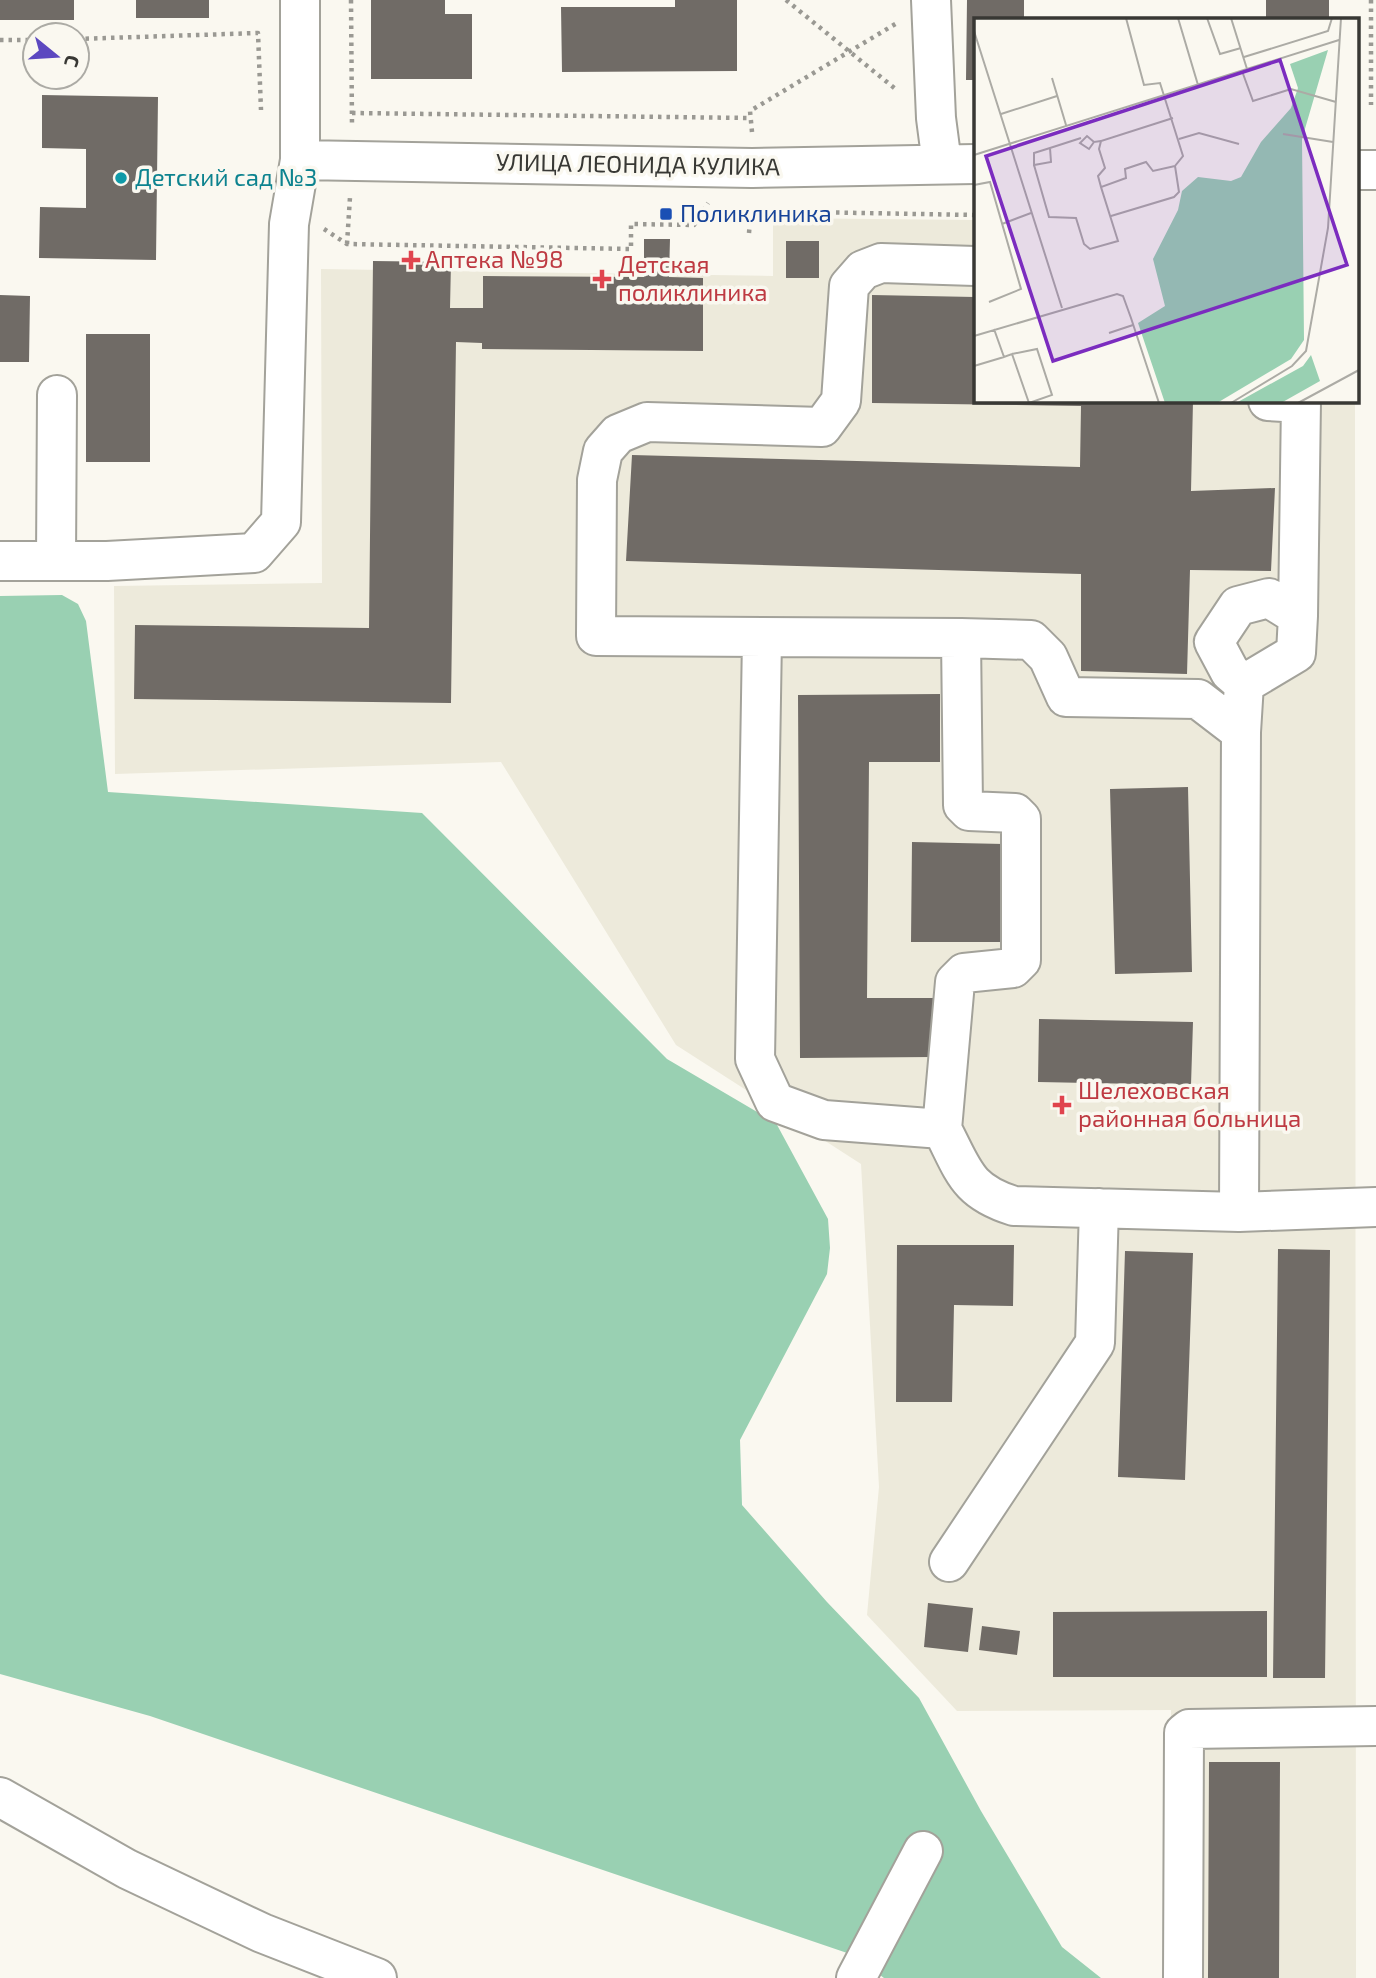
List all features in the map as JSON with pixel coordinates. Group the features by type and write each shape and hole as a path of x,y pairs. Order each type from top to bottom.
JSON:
{"street":[{"path":"0,561 107,561 254,553 281,522 289,224 300,160 300,0"},
{"path":"931,1 936,118 958,164"},
{"name":"УЛИЦА ЛЕОНИДА КУЛИКА","path":"300,160 752,168 958,164"},
{"path":"1358,170 1376,170"},
{"path":"974,266 881,263 863,270 849,286 841,401 822,427 647,422 618,434 603,451 597,480 597,636 1031,640 1048,657 1066,697 1198,699 1241,732"},
{"path":"56,561 57,395"},
{"path":"1244,684 1296,653 1298,616 1290,402"},
{"path":"1244,684 1230,672 1214,642 1238,606 1269,598 1298,616"},
{"path":"762,638 755,1059 775,1102 824,1120 942,1129"},
{"path":"961,638 963,805 970,811 1015,813 1021,819 1021,960 1013,968 964,973 955,982 942,1129 972,1185 989,1198 1014,1206 1238,1212 1376,1207"},
{"path":"1238,1212 1241,732 1244,684"},
{"path":"948,1562 1095,1343 1099,1208"},
{"path":"1183,1978 1184,1732 1189,1729 1376,1726"},
{"path":"0,1797 127,1869 262,1933 377,1978"},
{"path":"856,1978 923,1851"}],"path":[{"path":"786,0 848,53 936,118"},
{"path":"1371,0 1371,105"},
{"path":"752,132 750,111 931,1"},
{"path":"91,39 258,33 261,115"},
{"path":"0,40 21,40"},
{"path":"352,113 751,118"},
{"path":"749,233 751,200"},
{"path":"314,223 347,244 631,249 631,224 694,225 710,202"},
{"path":"751,211 974,215"}],"shaded area":[{"name":"Шелеховская районная больница","path":"773,218 974,220 974,402 1355,402 1356,1978 1169,1978 1171,1710 957,1711 867,1615 879,1487 861,1164 676,1045 501,762 115,774 114,586 322,583 321,269 773,276"}],"green space":[{"path":"62,595 78,604 86,621 108,792 422,813 667,1059 776,1123 828,1219 830,1248 827,1274 740,1440 742,1505 827,1602 919,1698 981,1811 1062,1947 1101,1978 884,1978 853,1955 150,1716 0,1674 0,596"}],"building":[{"path":"0,0 74,0 74,20 0,20"},
{"path":"136,0 209,0 209,18 136,18"},
{"path":"371,0 445,0 445,14 472,14 472,79 371,79"},
{"path":"675,0 737,0 737,71 562,72 561,7 675,7"},
{"path":"967,0 1024,0 1024,18 974,18 974,80 966,80"},
{"path":"1266,0 1329,0 1329,18 1266,18"},
{"name":"Детский сад №3","path":"42,95 158,97 156,260 39,258 40,207 86,208 86,149 42,148"},
{"path":"644,239 670,239 669,277 703,278 703,351 482,349 482,343 456,342 451,703 134,699 135,625 369,628 373,261 451,262 450,308 483,308 483,276 644,277"},
{"path":"786,241 819,241 819,278 786,278"},
{"path":"0,295 30,296 29,362 0,362"},
{"path":"872,295 974,297 974,402 1193,402 1191,491 1275,488 1271,571 1190,570 1187,674 1081,671 1081,574 626,561 632,455 1080,467 1081,406 872,403"},
{"path":"86,334 150,334 150,462 86,462"},
{"path":"940,694 940,762 869,762 867,998 933,998 933,1057 800,1058 798,695"},
{"path":"1188,787 1192,972 1115,974 1110,789"},
{"path":"912,842 1004,844 1003,942 911,942"},
{"path":"1039,1019 1193,1022 1191,1085 1038,1082"},
{"path":"897,1245 1014,1245 1013,1306 954,1305 952,1402 896,1402"},
{"path":"1278,1249 1330,1250 1325,1678 1273,1678"},
{"path":"1125,1251 1193,1253 1185,1480 1118,1477"},
{"path":"928,1603 973,1608 968,1652 924,1647"},
{"path":"1267,1611 1267,1677 1053,1677 1053,1612"},
{"path":"982,1626 1020,1631 1017,1655 979,1650"},
{"path":"1209,1762 1280,1762 1279,1978 1208,1978"}],"place":[{"name":"Детский сад №3","path":"121,178"},
{"name":"Поликлиника","path":"666,214"},
{"name":"Аптека №98","path":"411,260"},
{"name":"Детская поликлиника","path":"602,279"},
{"name":"Шелеховская районная больница","path":"1062,1105"}]}
